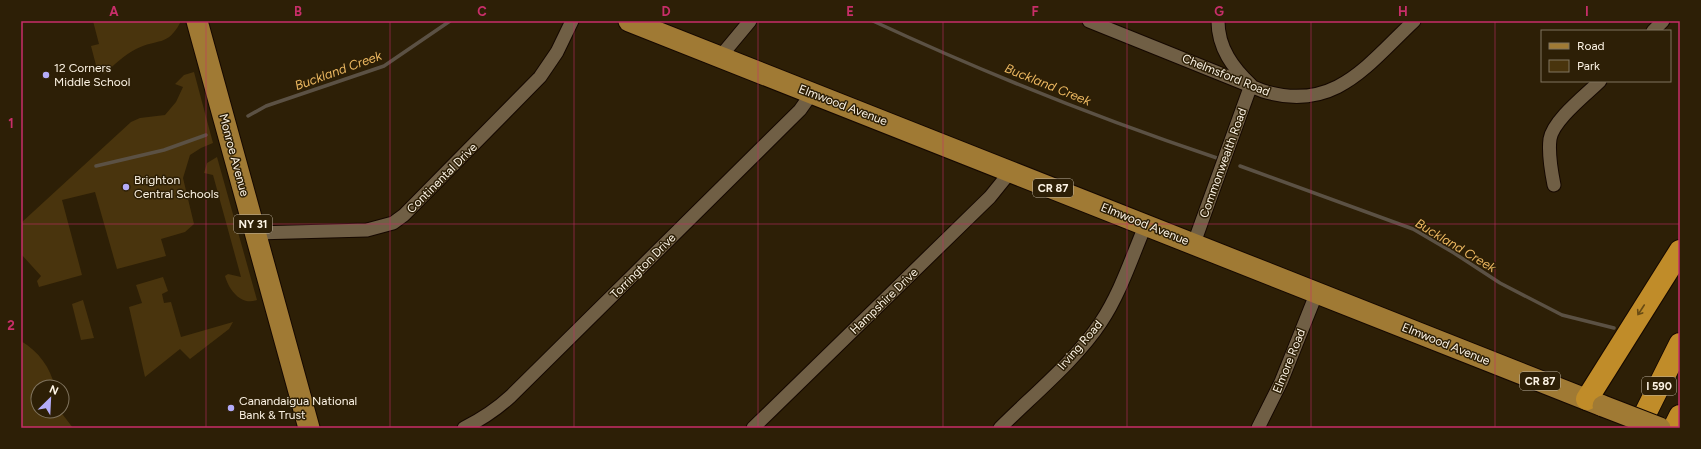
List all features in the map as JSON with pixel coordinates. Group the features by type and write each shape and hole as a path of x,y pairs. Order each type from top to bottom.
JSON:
{"highway":[{"path":"1595,402 1680,251"},
{"name":"I 590","path":"1638,428 1680,344"},
{"path":"1674,428 1680,416"}],"main road":[{"name":"Monroe Avenue","path":"197,21 309,428"},
{"name":"Elmwood Avenue","path":"629,21 1660,428"}],"street":[{"name":"Continental Drive","path":"256,233 354,231 380,227 393,223 414,206 540,77 557,52 572,21"},
{"path":"720,56 750,21"},
{"name":"Chelmsford Road","path":"1089,21 1275,95 1299,98 1320,95 1346,83 1414,21"},
{"path":"1218,21 1222,45 1227,56 1239,74 1251,85"},
{"path":"1654,30 1663,21"},
{"path":"1554,185 1551,167 1550,137 1561,119 1599,82"},
{"name":"Commonwealth Road","path":"1194,243 1251,85"},
{"name":"Torrington Drive","path":"464,428 487,415 511,396 800,110 812,93"},
{"name":"Hampshire Drive","path":"754,428 990,197 1011,171"},
{"name":"Irving Road","path":"1000,428 1075,354 1096,330 1117,293 1146,224"},
{"name":"Elmore Road","path":"1258,428 1281,382 1317,292"}],"green space":[{"path":"93,21 180,21 180,23 171,36 132,51 119,60 104,74 97,69 91,46 99,44"},
{"path":"194,72 213,143 190,155 183,178 194,224 185,232 161,239 166,256 117,269 95,192 62,200 82,275 39,287 37,281 41,276 21,254 21,223 131,122 140,118 165,115 176,102 183,87 175,84 184,75"},
{"path":"217,157 257,300 246,301 236,296 229,286 225,276 228,274 241,277 213,175 204,173 207,163"},
{"path":"163,277 168,291 162,294 164,303 171,302 181,337 233,322 229,329 190,359 180,349 145,377 129,307 142,303 136,285"},
{"path":"83,300 94,338 81,340 72,304"},
{"path":"21,341 33,350 43,361 53,379 30,379 30,419 66,419 73,428 21,428"}],"waterway":[{"name":"Buckland Creek","path":"248,116 266,106 384,66 450,21"},
{"name":"Buckland Creek","path":"873,21 1000,77 1086,111 1217,158"},
{"name":"Buckland Creek","path":"96,166 164,150 206,135"},
{"name":"Buckland Creek","path":"1240,166 1413,229 1454,253 1500,283 1562,315 1614,328"}],"place":[{"name":"12 Corners Middle School","path":"46,75"},
{"name":"Brighton Central Schools","path":"126,187"},
{"name":"Canandaigua National Bank & Trust","path":"231,408"}]}
